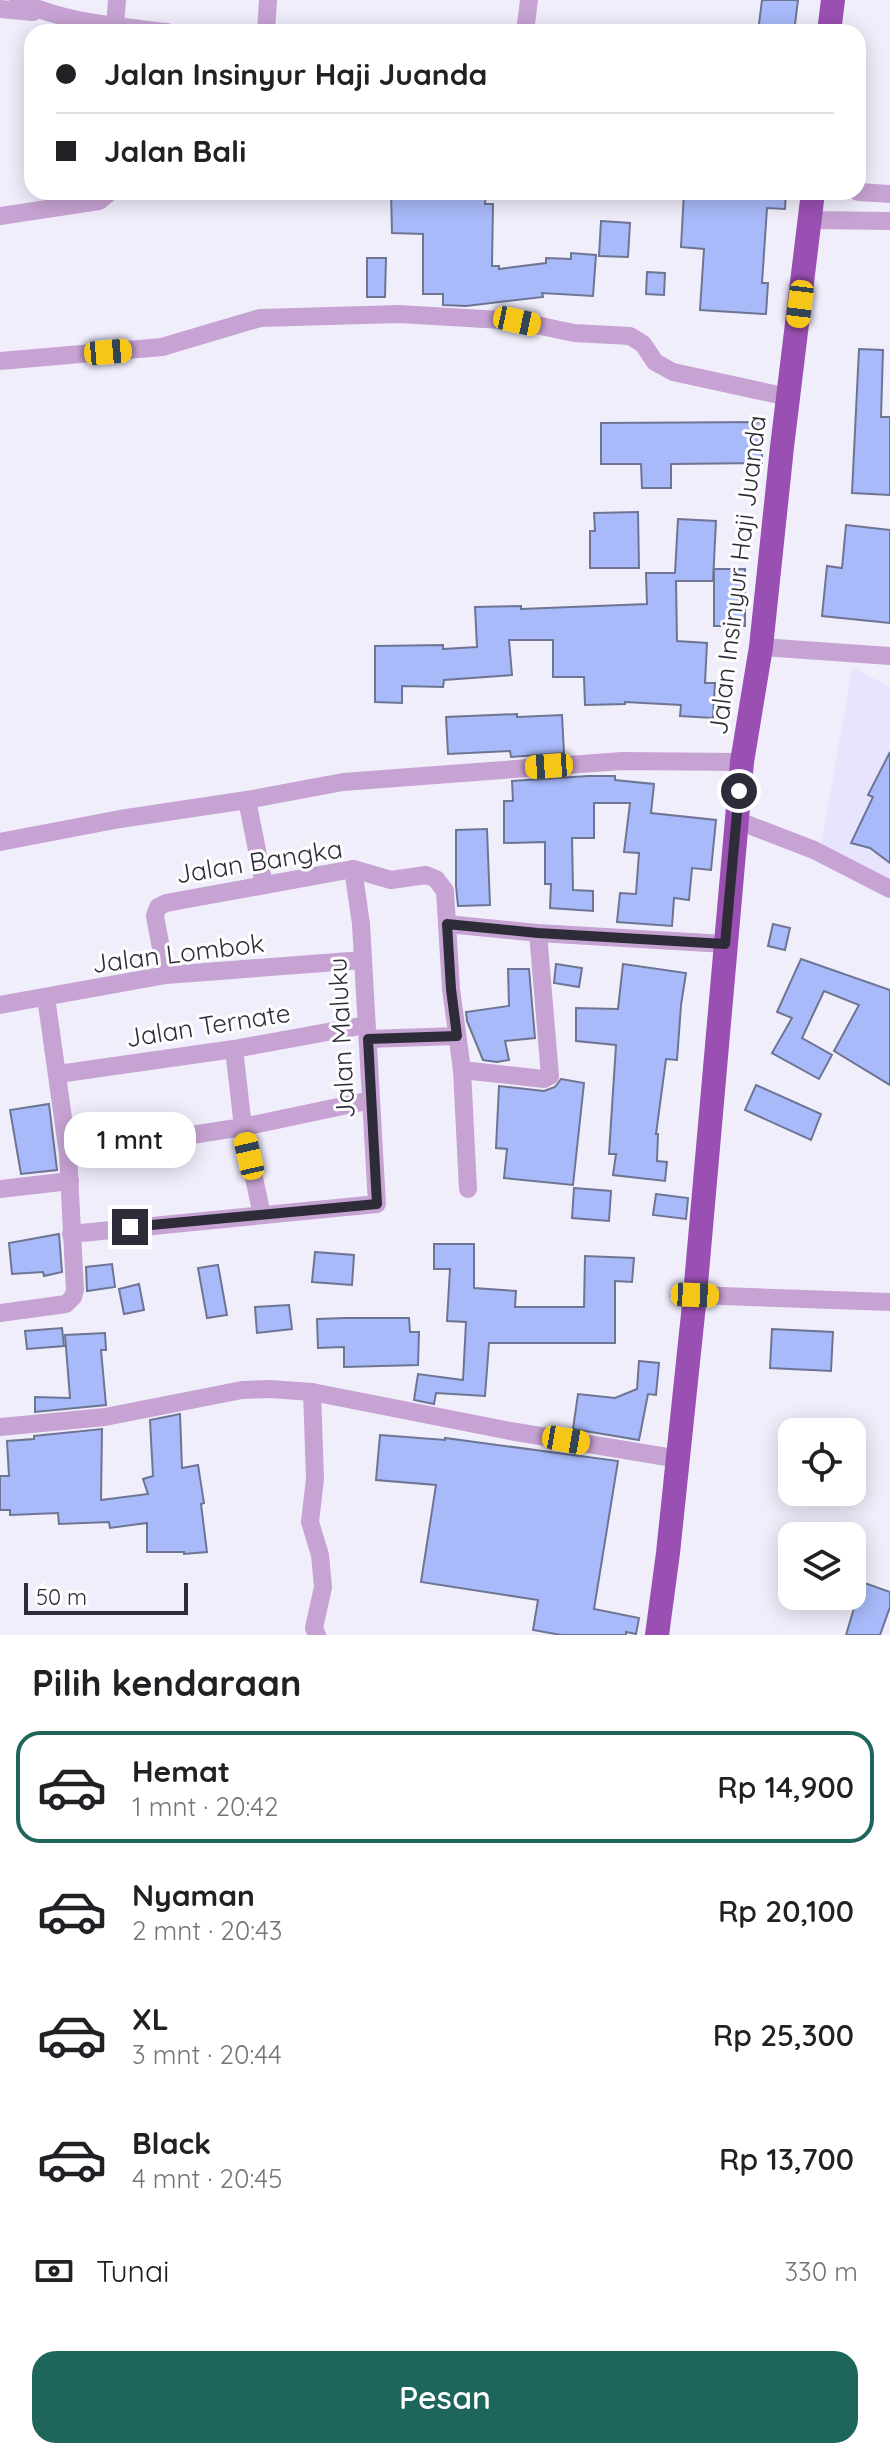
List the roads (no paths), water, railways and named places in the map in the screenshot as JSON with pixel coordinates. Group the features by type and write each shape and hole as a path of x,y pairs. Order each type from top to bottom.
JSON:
{"highway":[{"path":"830,24 833,0"},
{"name":"Jalan Insinyur Haji Juanda","path":"657,1635 695,1295 742,762 761,647 812,200"}],"street":[{"path":"18,0 44,13"},
{"path":"110,24 117,0"},
{"path":"266,24 268,0"},
{"path":"526,24 529,0"},
{"path":"0,9 44,13 95,24"},
{"path":"866,192 890,194"},
{"path":"0,216 101,200"},
{"path":"809,220 890,221"},
{"path":"0,361 162,347 260,318 399,314 517,321 574,333 630,336 643,344 655,362 673,372 788,397"},
{"path":"761,647 890,656"},
{"path":"0,842 343,782 622,761 742,762"},
{"path":"247,800 264,885"},
{"path":"736,820 814,850 890,889"},
{"name":"Jalan Bangka","path":"166,975 155,916 158,907 264,885 353,869 391,880 426,875 436,879 445,891 447,924"},
{"name":"Jalan Maluku","path":"262,1215 377,1204 361,924 353,869"},
{"path":"468,1189 462,1070 451,989 447,924 538,933 725,944"},
{"path":"462,1070 544,1079 550,1076 538,933"},
{"name":"Jalan Lombok","path":"0,1005 166,975 363,960"},
{"path":"0,1313 66,1304 75,1290 68,1154 46,997"},
{"name":"Jalan Ternate","path":"58,1074 367,1032 457,1036"},
{"path":"71,1234 262,1215 243,1127 234,1049"},
{"path":"68,1154 243,1127 371,1100"},
{"path":"0,1189 70,1181"},
{"path":"695,1295 890,1302"},
{"path":"0,1427 105,1417 242,1390 270,1389 312,1392 510,1431 679,1459"},
{"path":"312,1392 315,1479 310,1522 320,1555 323,1587 314,1628 317,1635"}]}
